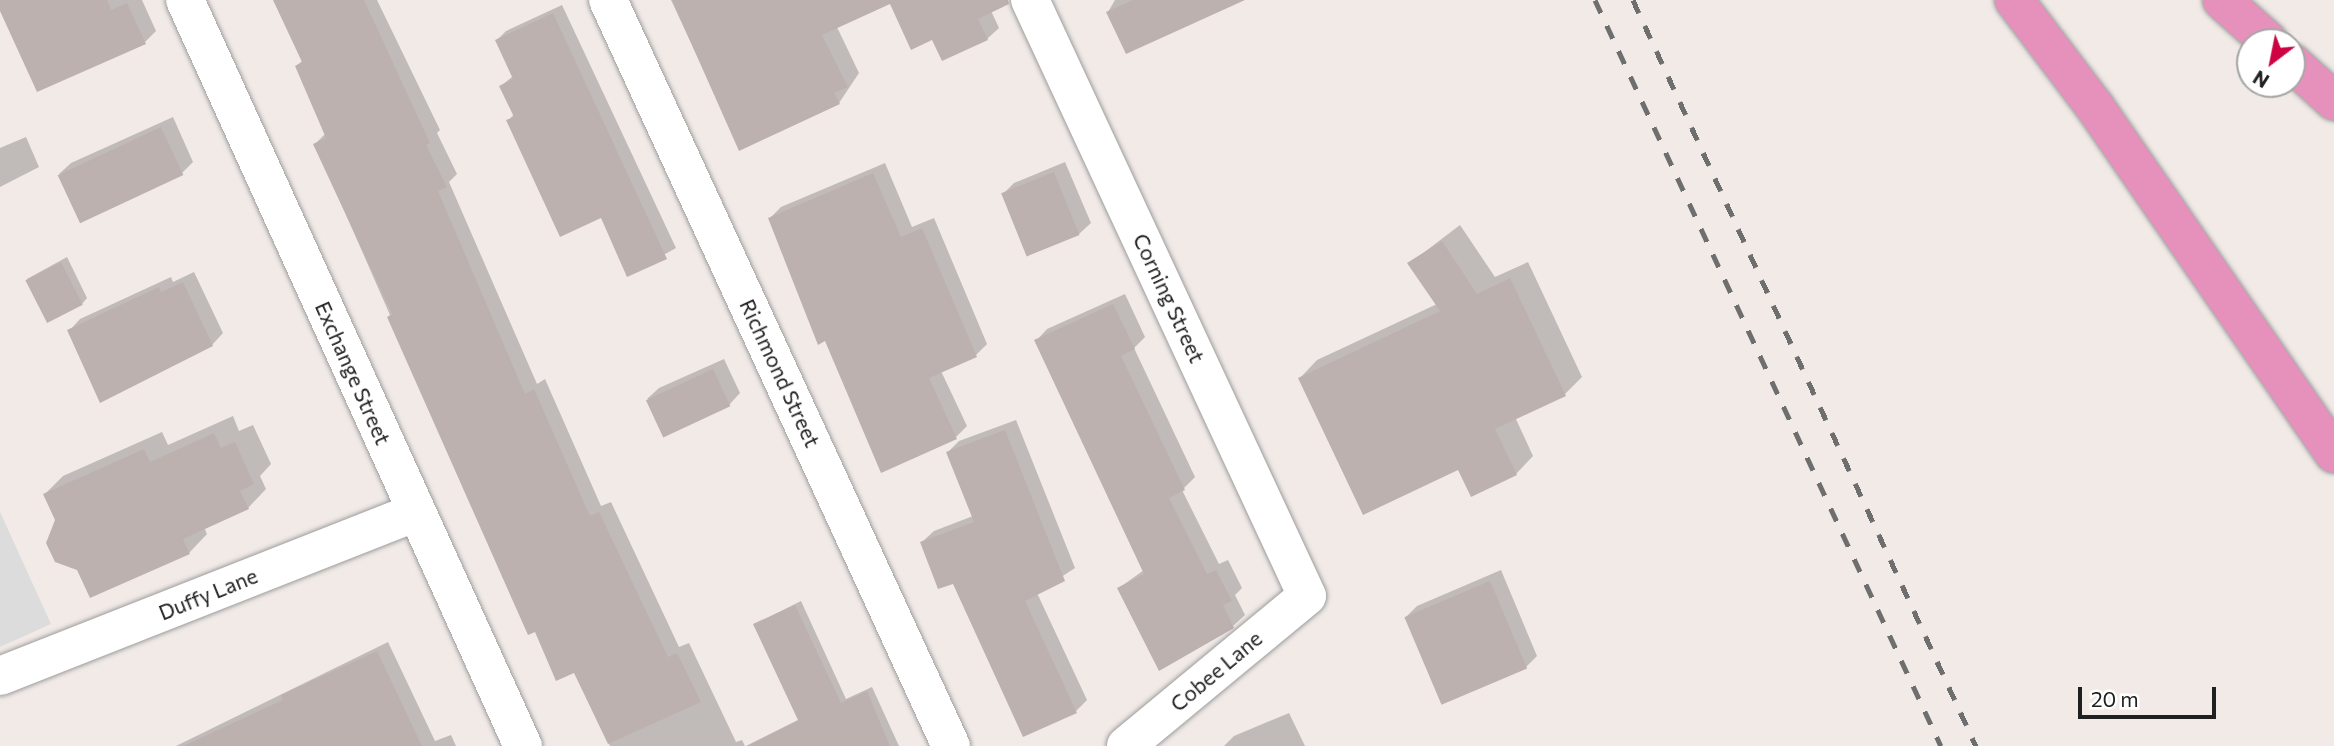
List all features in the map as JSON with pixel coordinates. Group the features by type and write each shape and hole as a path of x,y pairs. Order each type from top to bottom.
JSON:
{"highway":[{"path":"2014,0 2095,107 2334,453"},
{"path":"2222,0 2253,28"},
{"path":"2306,76 2334,101"}],"street":[{"name":"Exchange Street","path":"185,0 523,746"},
{"name":"Richmond Street","path":"608,0 951,746"},
{"name":"Corning Street","path":"1030,0 1307,596"},
{"name":"Duffy Lane","path":"0,676 416,512"},
{"name":"Cobee Lane","path":"1126,746 1307,596"}],"shaded area":[{"path":"0,512 51,624 0,647"}],"building":[{"path":"0,0 107,0 111,10 127,3 146,44 37,92 0,11"},
{"path":"273,0 364,0 430,143 426,145 447,187 438,191 525,394 534,389 590,516 599,512 668,657 677,653 701,702 608,744 574,673 556,681 535,632 528,635 387,317 392,314 313,144 326,138 295,66 302,62"},
{"path":"672,0 1008,0 1009,4 978,19 988,40 942,61 932,40 911,50 890,4 822,35 848,87 834,93 840,104 739,151"},
{"path":"1133,0 1245,0 1126,54 1106,12"},
{"path":"553,13 667,259 627,277 601,218 560,237 506,120 514,117 499,86 513,79 495,40"},
{"path":"161,127 183,175 80,223 58,175"},
{"path":"1054,172 1079,235 1027,256 1001,193"},
{"path":"873,173 901,237 922,228 977,357 929,378 957,439 881,473 825,341 818,345 768,218"},
{"path":"1442,241 1477,294 1510,278 1566,396 1495,429 1517,475 1471,497 1458,470 1363,515 1298,378 1440,311 1407,263"},
{"path":"61,262 83,305 47,323 25,280"},
{"path":"183,282 213,346 100,403 67,330 159,287 161,292"},
{"path":"1113,304 1135,349 1121,356 1185,490 1169,498 1207,574 1216,570 1232,601 1223,605 1234,628 1159,671 1117,588 1144,574 1034,340"},
{"path":"713,369 730,406 663,437 646,400"},
{"path":"1005,430 1065,581 1025,601 1077,713 1023,737 953,584 938,589 920,542 974,522 946,452"},
{"path":"214,433 221,448 235,442 254,484 240,491 249,509 183,539 190,554 90,598 77,570 55,562 46,543 55,520 43,494 144,449 150,462"},
{"path":"1490,581 1527,668 1442,705 1404,617"},
{"path":"795,605 841,703 867,691 890,746 746,746 798,720 753,624"},
{"path":"377,651 422,746 183,746 283,700 281,695"}],"railway":[{"path":"1595,0 1941,746"},
{"path":"1633,0 1976,746"}]}
